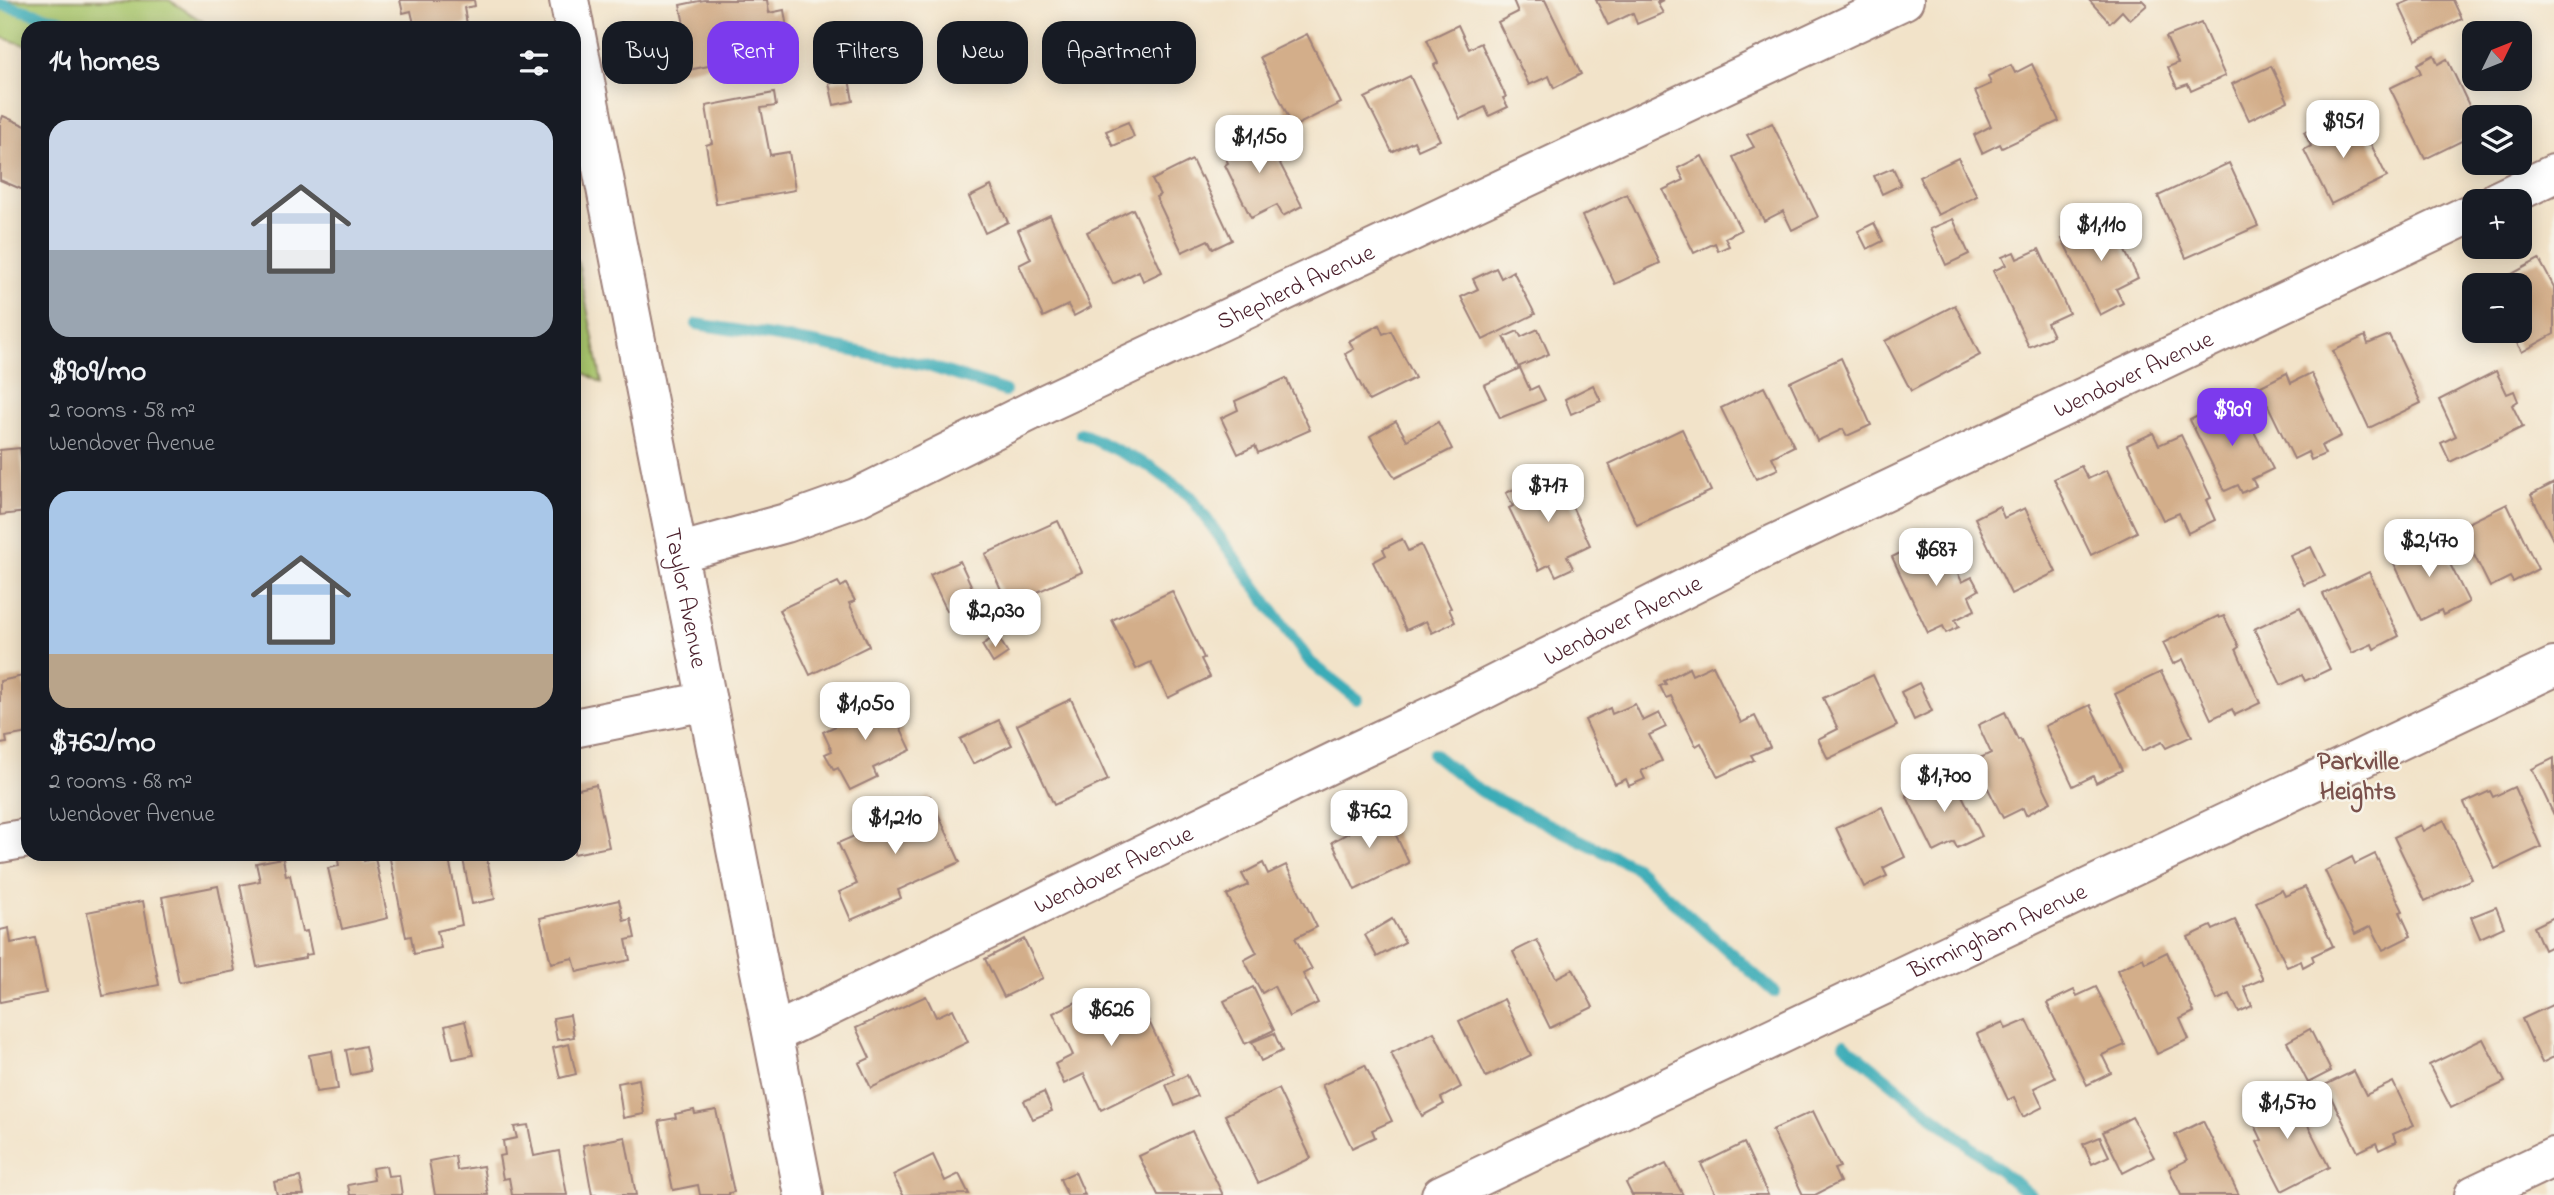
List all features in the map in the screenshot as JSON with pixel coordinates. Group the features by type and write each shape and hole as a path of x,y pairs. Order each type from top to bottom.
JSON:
{"street":[{"name":"Taylor Avenue","path":"569,0 573,21"},
{"name":"Shepherd Avenue","path":"678,552 786,523 856,498 1049,402 1904,0"},
{"name":"Taylor Avenue","path":"581,61 804,1195"},
{"path":"2522,189 2554,174"},
{"name":"Wendover Avenue","path":"773,1034 1438,713 1749,556 2462,218"},
{"name":"Birmingham Avenue","path":"1441,1195 1758,1042 2554,667"},
{"path":"581,727 707,701"},
{"path":"0,843 21,839"},
{"path":"2474,1195 2554,1157"}],"green space":[{"path":"0,0 169,0 202,21 21,21 21,44 0,37"},
{"path":"581,277 602,383 581,371"}],"building":[{"path":"400,0 474,0 475,6 464,8 466,21 413,21 411,11 403,13"},
{"path":"704,0 767,0 769,13 784,10 786,21 707,21 707,66 693,69 693,21 683,21 680,5"},
{"path":"1513,0 1545,0 1581,74 1554,88 1549,76 1529,85 1498,22 1518,12"},
{"path":"1596,0 1663,0 1657,3 1663,13 1637,24 1633,13 1608,25"},
{"path":"2089,0 2142,0 2147,5 2130,20 2122,11 2110,23"},
{"path":"2411,0 2453,0 2462,19 2416,41 2399,5"},
{"path":"2201,23 2225,76 2191,91 2188,84 2177,88 2168,67 2178,63 2166,37"},
{"path":"1458,25 1469,49 1481,43 1506,97 1503,98 1508,107 1489,116 1485,107 1460,119 1434,65 1438,63 1427,40"},
{"path":"1307,34 1341,103 1293,127 1260,57"},
{"path":"2434,55 2438,64 2447,59 2469,105 2462,105 2462,141 2425,159 2390,88 2421,73 2417,64"},
{"path":"2032,64 2059,121 2002,148 2000,144 1982,153 1974,135 1991,126 1975,91 1991,84 1988,76 2011,65 2015,73"},
{"path":"2271,66 2288,101 2249,120 2232,84"},
{"path":"1410,76 1440,140 1418,150 1414,141 1392,152 1365,98"},
{"path":"829,84 850,84 853,101 834,105"},
{"path":"774,93 776,106 761,108 770,155 789,152 795,190 716,204 706,145 712,143 706,106"},
{"path":"3,116 21,124 21,189 0,180 0,123"},
{"path":"2328,120 2335,133 2360,122 2387,177 2331,204 2304,150 2311,146 2304,132"},
{"path":"1128,122 1134,137 1113,146 1106,131"},
{"path":"1772,123 1818,217 1792,230 1783,211 1764,221 1733,157 1754,147 1747,135"},
{"path":"1261,127 1302,206 1283,216 1277,205 1251,218 1225,165 1228,163 1220,148"},
{"path":"1702,156 1741,230 1725,238 1729,246 1718,251 1715,243 1694,253 1663,190 1684,180 1678,168"},
{"path":"1958,158 1977,196 1938,215 1919,177"},
{"path":"1192,160 1232,240 1213,249 1208,240 1182,252 1156,197 1160,195 1152,180"},
{"path":"2229,163 2258,226 2186,258 2158,196"},
{"path":"1893,168 1901,185 1882,194 1874,176"},
{"path":"991,186 1008,222 985,233 969,197"},
{"path":"1627,194 1660,263 1615,284 1582,216"},
{"path":"1133,209 1162,272 1143,281 1139,271 1113,284 1087,232"},
{"path":"1050,215 1091,307 1074,316 1068,305 1043,317 1019,265 1031,259 1018,230"},
{"path":"2108,216 2138,278 2116,289 2123,303 2100,315 2062,239"},
{"path":"1953,219 1969,254 1946,265 1930,229"},
{"path":"1874,223 1883,241 1867,249 1858,231"},
{"path":"2039,249 2069,313 2047,323 2053,336 2029,347 1993,271 2006,265 2002,257 2014,252 2017,259"},
{"path":"2539,259 2554,287 2554,334 2522,352 2517,343 2532,343 2532,273 2514,273"},
{"path":"1496,268 1501,278 1513,271 1535,314 1483,340 1461,297 1478,289 1473,279"},
{"path":"1955,305 1980,355 1911,391 1885,341"},
{"path":"1379,325 1383,334 1391,331 1415,378 1369,401 1345,354 1354,349 1349,341"},
{"path":"1538,329 1549,354 1518,367 1504,337 1518,331 1521,337"},
{"path":"2389,335 2421,403 2369,428 2333,351 2365,336 2368,344"},
{"path":"1841,358 1871,425 1847,436 1843,429 1817,441 1790,382"},
{"path":"1520,368 1530,390 1538,386 1545,400 1500,418 1484,385"},
{"path":"2496,371 2507,394 2514,391 2518,401 2512,405 2523,427 2450,462 2441,443 2456,436 2439,400"},
{"path":"2287,373 2291,383 2311,373 2341,436 2321,446 2325,454 2311,460 2308,452 2294,459 2259,387"},
{"path":"1286,378 1310,430 1258,453 1255,446 1238,454 1221,418 1238,410 1235,401"},
{"path":"1593,385 1601,401 1571,414 1565,399"},
{"path":"1764,387 1794,446 1772,457 1778,469 1756,479 1721,408"},
{"path":"2241,406 2273,469 2252,479 2256,486 2242,493 2238,485 2225,491 2190,420 2216,407 2220,416"},
{"path":"1396,421 1407,440 1438,422 1452,449 1395,478 1370,436"},
{"path":"1682,429 1711,491 1637,525 1609,464"},
{"path":"2153,433 2159,445 2181,435 2211,498 2206,500 2215,520 2188,533 2179,513 2163,520 2127,445"},
{"path":"20,448 21,513 0,515 0,450"},
{"path":"2081,466 2088,479 2107,470 2137,532 2091,555 2054,479"},
{"path":"1540,477 1546,490 1561,483 1590,545 1567,556 1573,568 1556,576 1550,564 1539,570 1509,508 1513,506 1506,493"},
{"path":"2554,483 2554,542 2531,495"},
{"path":"2507,504 2538,569 2513,582 2510,577 2490,587 2460,527"},
{"path":"1999,506 2004,518 2025,508 2056,572 2011,594 1975,518"},
{"path":"1058,521 1082,572 1008,605 985,554"},
{"path":"2409,538 2414,551 2438,540 2469,602 2443,615 2441,610 2421,620 2393,561 2400,558 2394,544"},
{"path":"1402,539 1408,551 1421,545 1451,608 1449,609 1455,622 1432,633 1426,621 1406,630 1373,562 1386,555 1383,549"},
{"path":"1919,544 1926,557 1945,547 1962,582 1972,577 1979,590 1969,596 1975,610 1955,620 1959,627 1946,633 1943,626 1928,633 1892,557"},
{"path":"2311,547 2325,576 2304,585 2290,556"},
{"path":"960,561 976,596 947,611 930,575"},
{"path":"2369,572 2399,636 2374,649 2372,644 2352,653 2323,594"},
{"path":"838,582 841,587 846,584 855,601 849,603 869,646 810,675 779,610"},
{"path":"1172,591 1204,658 1201,659 1210,677 1168,698 1151,662 1136,669 1112,620"},
{"path":"2300,607 2330,669 2305,681 2302,675 2281,685 2254,629"},
{"path":"2218,616 2224,616 2239,647 2236,649 2260,703 2235,715 2232,709 2211,719 2183,659 2173,664 2163,643"},
{"path":"997,635 1008,653 993,663 982,645"},
{"path":"1713,665 1741,723 1755,716 1770,747 1751,755 1754,760 1718,777 1701,743 1696,746 1671,696 1666,698 1660,686 1666,684 1664,681 1689,668 1692,675"},
{"path":"2161,672 2192,736 2166,748 2162,742 2142,751 2115,694"},
{"path":"1873,675 1897,726 1828,759 1818,739 1838,729 1823,698"},
{"path":"21,676 21,734 6,737 7,743 0,744 0,681"},
{"path":"1919,683 1932,711 1914,720 1901,692"},
{"path":"874,699 878,705 888,701 911,750 873,768 877,777 850,790 838,768 834,770 825,754 832,751 823,732 846,721 843,714"},
{"path":"1071,699 1108,780 1054,805 1017,725"},
{"path":"1635,704 1643,721 1659,713 1666,727 1649,735 1662,761 1641,771 1645,779 1629,786 1626,779 1615,784 1585,720 1610,708 1612,714"},
{"path":"2090,705 2122,770 2096,783 2093,776 2073,786 2045,726"},
{"path":"2005,712 2051,802 2026,815 2023,808 2003,818 1974,761 1991,753 1978,725"},
{"path":"999,720 1012,745 973,764 960,739"},
{"path":"2554,758 2554,815 2532,769"},
{"path":"1951,773 1982,836 1957,848 1954,842 1934,852 1906,795"},
{"path":"596,785 609,847 581,853 581,788"},
{"path":"2514,787 2541,847 2495,869 2464,803 2490,791 2493,797"},
{"path":"930,796 960,862 898,890 901,898 851,920 839,892 857,884 838,843 864,832 863,827"},
{"path":"1882,807 1905,857 1883,868 1887,876 1864,887 1836,828"},
{"path":"1365,813 1370,824 1387,816 1409,863 1355,890 1332,842 1348,833 1343,824"},
{"path":"2444,820 2472,879 2425,901 2394,837 2420,825 2423,831"},
{"path":"2375,854 2403,911 2400,912 2411,936 2383,950 2371,926 2355,934 2325,871 2352,857 2355,864"},
{"path":"284,861 286,876 290,875 302,932 307,931 312,954 305,955 305,958 257,967 240,885 260,881 256,863"},
{"path":"338,861 376,861 388,918 342,929 328,868 339,866"},
{"path":"390,861 449,861 462,925 437,931 441,948 414,954 411,936 406,937"},
{"path":"463,861 487,861 495,899 472,904"},
{"path":"1263,863 1268,874 1286,865 1317,927 1295,938 1312,969 1303,974 1318,1003 1289,1017 1274,986 1262,993 1244,960 1257,953 1227,895 1248,885 1242,874"},
{"path":"218,886 235,971 179,982 162,897"},
{"path":"2305,887 2333,946 2312,956 2314,961 2303,967 2301,961 2287,967 2256,902 2282,890 2285,896"},
{"path":"619,900 624,921 631,919 635,938 626,940 630,960 577,972 573,958 551,963 540,918"},
{"path":"143,901 159,985 103,996 87,912"},
{"path":"2496,907 2504,927 2480,938 2471,917"},
{"path":"2554,917 2554,945 2544,950 2534,927"},
{"path":"1392,919 1405,942 1377,957 1365,935"},
{"path":"2235,920 2263,979 2244,987 2252,1006 2239,1012 2230,994 2217,1000 2188,937 2211,926 2213,930"},
{"path":"9,928 11,943 35,938 46,993 0,1002 0,930"},
{"path":"1024,939 1043,978 1004,997 985,959"},
{"path":"1537,940 1556,978 1573,969 1593,1007 1550,1028 1513,952"},
{"path":"2167,952 2194,1012 2180,1019 2189,1039 2157,1054 2117,970 2143,958 2145,963"},
{"path":"1253,987 1274,1030 1245,1044 1224,1001"},
{"path":"2096,987 2125,1045 2102,1055 2111,1073 2087,1085 2047,1003 2074,990 2077,996"},
{"path":"1135,992 1174,1074 1101,1110 1084,1074 1064,1084 1055,1064 1073,1055 1053,1013 1093,994 1100,1009"},
{"path":"926,996 936,1017 953,1009 968,1042 871,1088 859,1063 870,1058 856,1028"},
{"path":"1504,999 1531,1055 1486,1077 1459,1021"},
{"path":"2554,1004 2554,1057 2542,1063 2522,1019"},
{"path":"570,1015 574,1037 557,1040 553,1018"},
{"path":"2027,1020 2055,1078 2034,1088 2043,1107 2023,1117 2014,1097 2008,1100 1977,1034 2003,1022 2006,1029"},
{"path":"465,1021 473,1055 453,1059 445,1026"},
{"path":"2310,1029 2331,1071 2308,1083 2287,1042"},
{"path":"1434,1032 1461,1087 1441,1098 1444,1104 1422,1116 1391,1053"},
{"path":"1274,1033 1282,1051 1261,1061 1252,1042"},
{"path":"2483,1039 2505,1082 2451,1108 2429,1065"},
{"path":"569,1044 576,1074 560,1078 553,1048"},
{"path":"365,1046 370,1071 351,1075 346,1050"},
{"path":"332,1051 338,1089 316,1092 309,1055"},
{"path":"1365,1065 1392,1121 1372,1130 1375,1137 1352,1148 1322,1085"},
{"path":"2354,1071 2366,1095 2393,1082 2414,1125 2393,1134 2396,1142 2379,1150 2376,1143 2358,1152 2325,1085"},
{"path":"1187,1075 1197,1096 1175,1106 1166,1085"},
{"path":"639,1079 644,1114 623,1118 618,1083"},
{"path":"1278,1089 1311,1158 1258,1183 1225,1115"},
{"path":"2290,1090 2329,1167 2282,1191 2257,1142 2262,1140 2248,1111"},
{"path":"1044,1092 1052,1111 1033,1119 1024,1101"},
{"path":"694,1110 695,1114 716,1110 734,1192 729,1195 700,1195 698,1185 673,1190 659,1121 676,1118 675,1114"},
{"path":"1813,1111 1840,1167 1834,1169 1840,1182 1815,1195 1803,1195 1772,1130"},
{"path":"2132,1117 2154,1157 2123,1173 2103,1132"},
{"path":"2203,1121 2239,1195 2181,1195 2169,1169 2187,1160 2175,1135"},
{"path":"528,1125 534,1156 559,1151 567,1195 512,1195 509,1178 503,1179 499,1156 505,1155 503,1141 517,1138 514,1127"},
{"path":"1192,1131 1223,1195 1158,1195 1139,1156"},
{"path":"625,1137 636,1195 592,1195 583,1145"},
{"path":"2100,1137 2109,1156 2092,1164 2083,1144"},
{"path":"1744,1143 1768,1195 1716,1195 1701,1164"},
{"path":"933,1155 945,1181 959,1174 969,1194 903,1195 893,1175"},
{"path":"455,1156 457,1170 483,1166 488,1195 435,1195 429,1161"},
{"path":"1666,1164 1683,1195 1632,1195 1626,1183"},
{"path":"386,1166 388,1176 399,1175 402,1195 350,1195 348,1185 374,1180 372,1168"},
{"path":"1075,1172 1085,1195 1067,1195 1060,1179"},
{"path":"300,1177 304,1195 277,1195 274,1182"}],"waterway":[{"path":"0,4 62,21"},
{"path":"697,324 925,365 1005,391"},
{"path":"1081,433 1151,467 1190,496 1310,662 1357,699"},
{"path":"1433,754 1480,791 1635,867 1774,992"},
{"path":"1844,1044 2030,1195"}],"district":[{"name":"Parkville Heights","path":"2358,775"}]}
